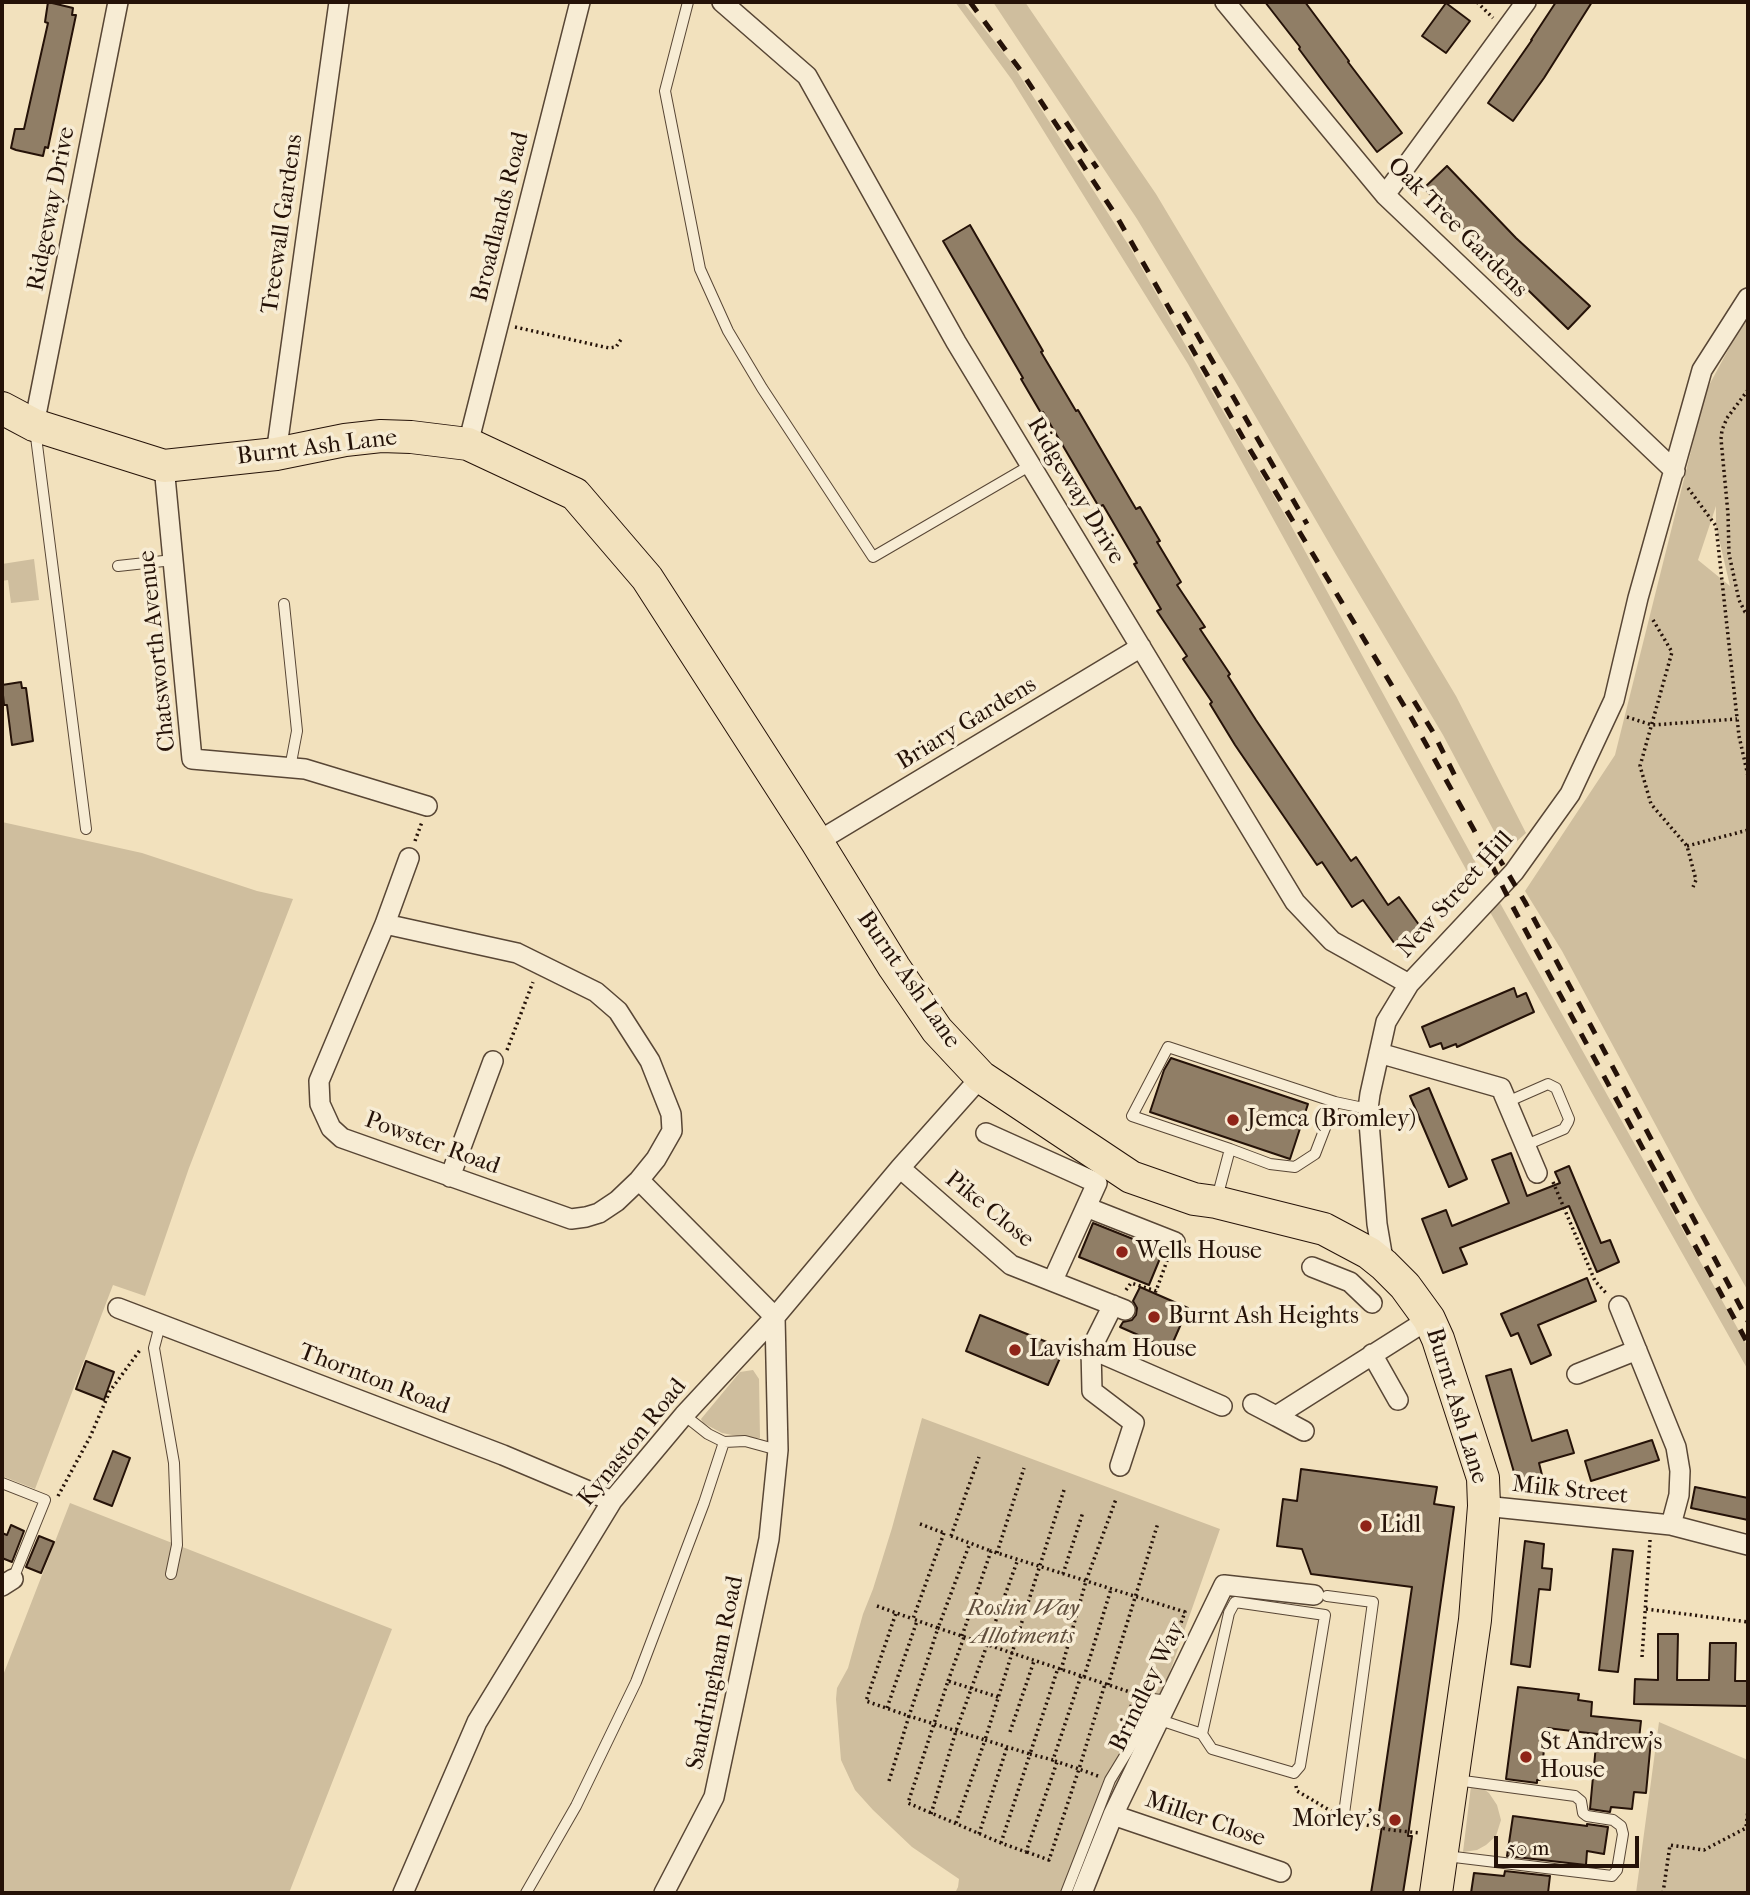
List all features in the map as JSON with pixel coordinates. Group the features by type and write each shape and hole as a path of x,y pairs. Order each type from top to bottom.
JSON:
{"main road":[{"name":"Burnt Ash Lane","path":"2,408 34,425 164,466 276,454 345,440 381,436 416,437 468,444 575,494 647,578 894,967 937,1030 981,1076 1131,1177 1194,1199 1324,1229 1376,1259 1405,1286 1429,1319 1438,1339 1483,1478 1484,1507 1475,1620 1436,1893"}],"street":[{"name":"Ridgeway Drive","path":"34,425 118,2"},
{"name":"Treewall Gardens","path":"276,454 339,2"},
{"name":"Broadlands Road","path":"468,444 580,2"},
{"name":"Ridgeway Drive","path":"722,2 807,76 956,342 1295,902 1332,941 1409,984"},
{"name":"Oak Tree Gardens","path":"1225,2 1385,195 1675,471"},
{"path":"1385,195 1526,2"},
{"name":"New Street Hill","path":"1376,1259 1377,1224 1368,1109 1386,1022 1409,984 1514,872 1570,794 1614,700 1638,598 1702,370 1748,298"},
{"name":"Chatsworth Avenue","path":"164,466 192,760 305,769 427,806"},
{"name":"Briary Gardens","path":"817,842 1141,647"},
{"name":"Powster Road","path":"385,924 517,953 596,992 618,1011 650,1061 671,1114 672,1131 656,1159 617,1201 599,1213 571,1219 342,1138 331,1128 320,1104 319,1081 385,924 409,858"},
{"path":"1378,1053 1501,1088 1537,1173"},
{"path":"450,1177 493,1061"},
{"name":"Kynaston Road","path":"403,1893 477,1722 612,1501 684,1415 775,1317 981,1076"},
{"name":"Pike Close","path":"986,1133 1097,1183 1053,1280"},
{"name":"Pike Close","path":"900,1168 1011,1265 1119,1307"},
{"path":"639,1180 775,1317"},
{"path":"1086,1207 1175,1242"},
{"path":"1350,1282 1376,1259"},
{"path":"1312,1267 1350,1282 1372,1303"},
{"path":"1619,1306 1676,1447 1680,1471 1679,1495 1671,1525"},
{"path":"1119,1307 1091,1349 1092,1391 1134,1423 1120,1466"},
{"name":"Thornton Road","path":"118,1308 503,1455 612,1501"},
{"name":"Sandringham Road","path":"664,1893 715,1797 769,1539 778,1450 775,1317"},
{"path":"1276,1416 1429,1319"},
{"path":"1091,1349 1222,1406"},
{"path":"1577,1374 1637,1350"},
{"path":"1372,1354 1398,1400"},
{"path":"1253,1404 1304,1431"},
{"name":"Milk Street","path":"1484,1507 1671,1525 1748,1545"},
{"name":"Brindley Way","path":"1082,1893 1114,1815 1160,1720 1161,1700 1224,1585 1321,1595"},
{"name":"Miller Close","path":"1114,1815 1281,1872"}],"lane":[{"path":"688,2 665,92 700,269 728,331 762,388 873,557 1031,465"},
{"path":"34,425 86,829"},
{"path":"118,566 173,560"},
{"path":"285,604 298,731 290,768"},
{"path":"1335,1102 1315,1154 1295,1167 1270,1164 1132,1116 1168,1047 1335,1102 1368,1109"},
{"path":"1507,1102 1548,1084 1556,1088 1568,1122 1564,1129 1526,1145"},
{"path":"1216,1202 1230,1149"},
{"path":"160,1325 154,1348 174,1463 177,1545 171,1574"},
{"path":"684,1415 708,1434 724,1442 744,1441 778,1450"},
{"path":"526,1893 576,1806 636,1682 704,1503 724,1442"},
{"path":"2,1483 45,1500 7,1582"},
{"path":"1160,1720 1202,1734 1212,1749 1294,1773 1300,1766 1325,1615 1321,1595 1373,1602 1343,1821"},
{"path":"1202,1734 1229,1613 1235,1602 1325,1615"},
{"path":"1066,1893 1110,1780 1161,1700"},
{"path":"1442,1845 1612,1876 1617,1870 1623,1834 1621,1826 1613,1820 1583,1813 1581,1801 1574,1796 1452,1779"}],"path":[{"path":"499,323 609,348 616,347 622,338"},
{"path":"1748,390 1727,418 1721,439 1729,554 1739,600 1748,614"},
{"path":"1675,471 1716,526 1737,719 1748,776"},
{"path":"1638,598 1672,652 1640,766 1651,804 1687,846 1696,880 1693,887"},
{"path":"1608,713 1652,724 1737,719"},
{"path":"409,858 427,806"},
{"path":"1687,846 1748,830"},
{"path":"493,1061 504,1058 540,964"},
{"path":"1537,1173 1552,1179 1595,1281 1619,1306"},
{"path":"1119,1307 1131,1283 1156,1291 1175,1242"},
{"path":"45,1500 48,1494 56,1499 90,1437 110,1391 160,1325"},
{"path":"951,1536 979,1457"},
{"path":"997,1553 1024,1468"},
{"path":"955,1824 985,1740 1064,1490"},
{"path":"1001,1843 1086,1581 1116,1499"},
{"path":"1063,1574 1083,1513"},
{"path":"991,1551 908,1803 1001,1843 1049,1860 1158,1523"},
{"path":"920,1524 997,1553 1185,1612 1176,1637"},
{"name":"Milk Street","path":"1642,1657 1651,1524"},
{"path":"887,1708 944,1533"},
{"path":"889,1781 938,1628 970,1543"},
{"path":"931,1814 956,1731 1018,1559"},
{"path":"1027,1852 1111,1589"},
{"path":"877,1606 1082,1677 1161,1700"},
{"path":"1645,1609 1748,1622"},
{"path":"896,1613 866,1701 1079,1769"},
{"path":"1010,1732 1034,1661"},
{"path":"948,1681 998,1698"},
{"path":"979,1834 1007,1747"},
{"path":"1294,1773 1297,1791 1324,1805 1343,1821 1391,1830 1442,1845"},
{"path":"1663,1893 1670,1845 1704,1850 1746,1828 1748,1810"}],"green space":[{"path":"955,2 963,2 1011,62 1131,249 1288,520 1483,876 1474,884 1188,364 1012,80"},
{"path":"993,2 1025,2 1156,194 1456,696 1526,833 1505,852 1443,735 1235,381 1137,219"},
{"path":"1748,313 1748,1291 1562,951 1525,891 1615,755 1699,419 1697,415 1707,389","holes":["1716,506 1716,526 1730,586 1698,560"]},
{"path":"34,559 39,600 11,603 8,580 2,581 2,564"},
{"path":"2,822 142,853 257,891 293,899 189,1168 145,1296 113,1285 35,1489 2,1476"},
{"path":"1500,903 1748,1347 1748,1370 1490,912"},
{"path":"753,1370 759,1379 760,1438 722,1433 703,1423 701,1419 740,1372"},
{"name":"Roslin Way Allotments","path":"922,1418 1220,1529 1155,1714 1120,1774 1072,1893 955,1893 959,1879 912,1847 873,1810 855,1790 841,1760 837,1688 848,1668 873,1589"},
{"path":"70,1503 392,1629 289,1893 2,1893 2,1678"},
{"path":"1659,1722 1748,1760 1748,1893 1636,1893"},
{"path":"1471,1786 1481,1787 1489,1793 1497,1805 1501,1820 1496,1836 1486,1845 1477,1850 1463,1852"}],"building":[{"path":"48,2 73,8 72,15 76,15 48,148 45,147 43,156 11,148 15,129 24,129 48,23 45,22"},
{"path":"1265,2 1305,2 1402,133 1377,152"},
{"path":"1556,2 1592,2 1513,121 1488,103"},
{"path":"1446,3 1470,21 1446,53 1422,36"},
{"path":"1447,166 1516,238 1590,306 1568,329 1528,290 1525,293 1496,265 1424,188"},
{"path":"970,225 1076,411 1078,410 1136,509 1140,507 1160,541 1157,542 1181,582 1177,585 1205,627 1200,629 1256,720 1351,861 1356,857 1388,905 1399,897 1422,929 1397,947 1363,900 1352,907 1322,862 1317,865 1235,745 1210,704 1212,702 1183,659 1187,656 1157,611 1161,609 1134,564 1137,563 1103,505 1099,507 1043,412 1041,413 943,241"},
{"path":"21,682 22,688 26,688 33,741 12,745 2,685"},
{"path":"1514,988 1517,997 1526,993 1534,1012 1457,1047 1456,1044 1443,1049 1441,1043 1430,1047 1422,1027"},
{"path":"1171,1058 1308,1104 1290,1159 1150,1112 1164,1070"},
{"path":"1429,1088 1467,1179 1449,1187 1410,1096"},
{"path":"1511,1153 1527,1196 1560,1183 1555,1172 1569,1166 1601,1243 1610,1240 1619,1262 1597,1272 1569,1206 1460,1248 1467,1264 1443,1273 1422,1219 1446,1210 1452,1226 1509,1203 1492,1160"},
{"name":"Wells House","path":"1093,1223 1163,1251 1149,1285 1079,1257"},
{"path":"1587,1278 1596,1301 1538,1325 1551,1355 1531,1364 1518,1333 1511,1336 1501,1314"},
{"name":"Burnt Ash Heights","path":"1140,1287 1188,1308 1170,1349 1120,1327 1123,1322 1132,1320 1136,1315 1137,1308 1133,1301"},
{"name":"Lavisham House","path":"980,1315 1064,1349 1048,1385 966,1351"},
{"path":"86,1361 114,1372 104,1400 76,1389"},
{"path":"1511,1369 1532,1441 1567,1430 1574,1453 1539,1463 1543,1479 1518,1486 1486,1376"},
{"path":"1652,1440 1659,1460 1591,1481 1585,1461"},
{"path":"113,1451 130,1458 112,1506 94,1499"},
{"name":"Lidl","path":"1301,1469 1437,1487 1434,1504 1454,1507 1408,1836 1412,1836 1403,1893 1371,1893 1382,1826 1377,1826 1412,1587 1311,1574 1302,1549 1277,1546 1283,1499 1297,1501"},
{"path":"1695,1487 1748,1498 1748,1520 1691,1508"},
{"path":"11,1525 24,1531 12,1562 2,1558 2,1533 7,1535"},
{"path":"39,1536 54,1542 41,1573 26,1567"},
{"path":"1525,1541 1544,1544 1542,1568 1552,1569 1550,1590 1539,1589 1530,1667 1511,1664"},
{"path":"1613,1549 1633,1551 1618,1672 1599,1670"},
{"path":"1658,1634 1678,1634 1677,1680 1709,1680 1710,1643 1736,1643 1735,1681 1748,1681 1748,1706 1634,1704 1635,1679 1658,1680"},
{"path":"1518,1687 1579,1694 1578,1700 1592,1702 1591,1716 1641,1721 1639,1739 1651,1740 1646,1793 1634,1792 1632,1809 1611,1807 1610,1812 1590,1809 1597,1734 1547,1728 1540,1780 1537,1780 1537,1783 1506,1779"},
{"path":"1513,1816 1608,1827 1604,1854 1587,1851 1586,1865 1507,1856"},
{"path":"1505,1871 1550,1876 1548,1893 1471,1893 1474,1873 1504,1876"}],"railway":[{"path":"970,2 1021,71 1117,217 1246,443 1412,719 1748,1344"},
{"path":"1066,122 1097,168"},
{"path":"1184,312 1307,524"},
{"path":"1414,701 1457,780"},
{"path":"1497,855 1525,902 1748,1321"}],"place":[{"name":"Jemca (Bromley)","path":"1233,1120"},
{"name":"Wells House","path":"1122,1252"},
{"name":"Burnt Ash Heights","path":"1154,1317"},
{"name":"Lavisham House","path":"1015,1350"},
{"name":"Lidl","path":"1366,1526"},
{"name":"St Andrew's House","path":"1526,1757"},
{"name":"Morley's","path":"1395,1820"}]}
